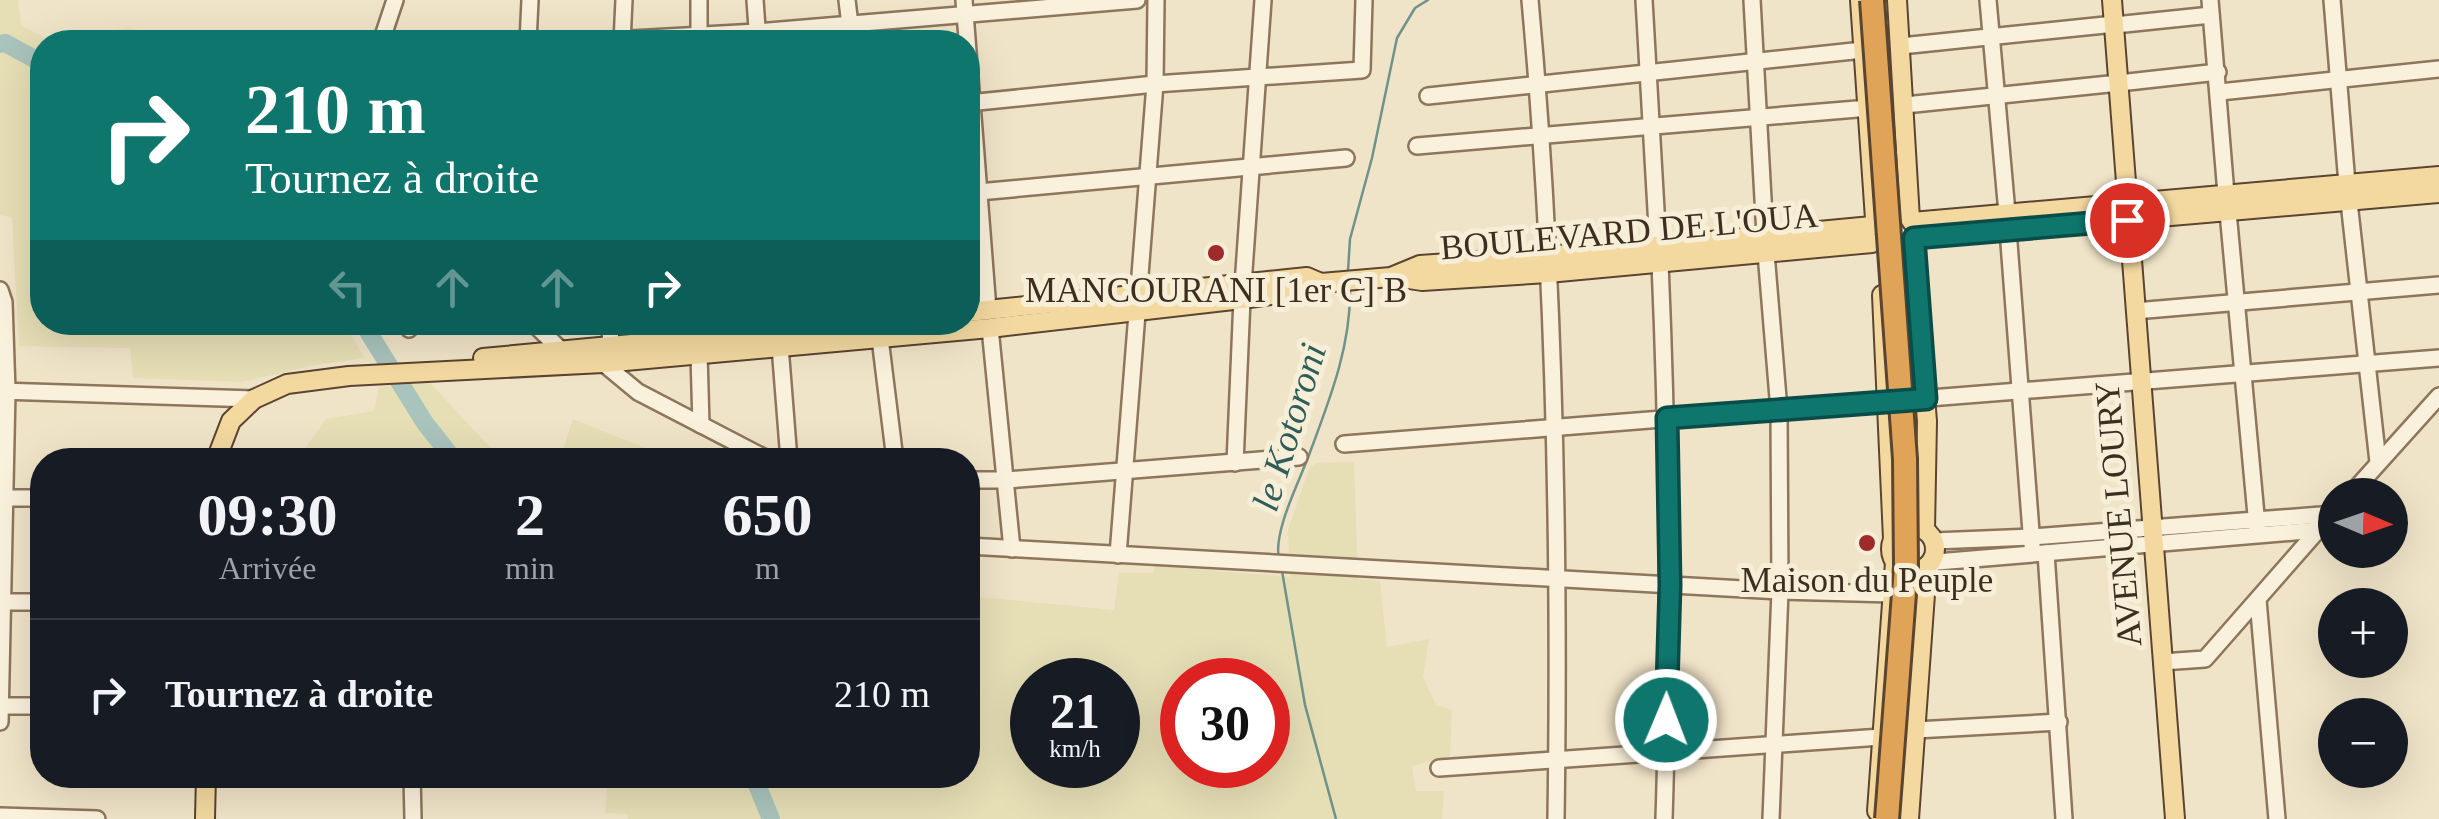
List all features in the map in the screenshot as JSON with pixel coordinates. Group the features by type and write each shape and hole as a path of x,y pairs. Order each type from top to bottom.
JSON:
{"highway":[{"path":"1872,0 1905,458 1906,567 1887,819"},
{"path":"1884,0 1914,357 1919,476 1919,559 1906,819"}],"main road":[{"path":"1860,0 1889,402 1891,547 1895,562 1876,819"},
{"path":"1897,0 1926,399 1929,535 1934,555 1926,566 1906,819"},
{"name":"AVENUE LOURY","path":"2102,0 2110,25"},
{"name":"AVENUE LOURY","path":"2112,0 2110,25 2120,196 2126,212 2135,311 2174,819"},
{"path":"2348,193 2439,176"},
{"path":"1912,230 2348,193 2439,193"},
{"path":"1875,235 1887,211 1894,210 1912,230"},
{"path":"980,320 1242,292 1307,290 1329,282 1390,276 1420,264 1547,265 1875,235 1895,255 1912,230"},
{"path":"980,316 989,319"},
{"path":"221,448 231,421 254,399 287,384 375,372 606,354 700,338 748,335"},
{"path":"1893,539 1910,526 1929,535"},
{"path":"1895,562 1907,570 1926,566"},
{"path":"205,819 206,788"}],"street":[{"path":"385,30 395,0"},
{"path":"529,30 530,0"},
{"path":"623,30 624,0"},
{"path":"699,0 699,30"},
{"path":"755,0 757,30"},
{"path":"848,0 851,30"},
{"path":"808,30 965,7 1137,0"},
{"path":"1118,555 1155,84 1156,0"},
{"path":"1235,463 1242,292 1263,0"},
{"path":"980,102 1155,84 1362,70 1364,0"},
{"path":"1530,0 1541,134 1559,578 1556,819"},
{"path":"1644,0 1667,418 1670,585 1664,819"},
{"path":"1752,0 1765,244 1779,410 1780,591 1771,819"},
{"path":"1988,0 2020,392 2059,722 2064,819"},
{"path":"2332,0 2348,193 2378,462"},
{"path":"1900,46 2110,25 2211,8 2234,302 2257,527"},
{"path":"1428,96 1864,50"},
{"path":"2220,92 2439,70"},
{"path":"1905,105 2218,72"},
{"path":"1417,146 1869,108"},
{"path":"980,192 1346,158"},
{"path":"980,248 1012,549"},
{"path":"2135,311 2439,285"},
{"path":"0,290 4,302 0,722"},
{"path":"543,335 563,358"},
{"path":"609,335 606,354 638,392 746,448"},
{"path":"780,335 788,448"},
{"path":"876,335 893,448"},
{"path":"700,338 701,425"},
{"path":"1344,444 2439,358"},
{"path":"3,392 254,399"},
{"path":"2364,478 2439,396"},
{"path":"980,480 1299,457"},
{"path":"2,498 30,498"},
{"path":"1926,566 2037,548 2257,527 2318,516"},
{"path":"2257,527 2318,530"},
{"path":"2162,662 2205,659 2318,530"},
{"path":"1929,535 2037,548"},
{"path":"980,547 1892,594"},
{"path":"2258,600 2276,819"},
{"path":"2,602 30,602"},
{"path":"0,706 30,706"},
{"path":"1916,730 2059,722"},
{"path":"1438,768 1881,737"},
{"path":"412,788 412,819"},
{"path":"0,816 97,819"}],"shaded area":[{"path":"0,0 18,0 21,25 30,30 30,335 351,335 365,358 242,382 133,378 130,348 19,346 12,217 0,215"},
{"path":"427,380 491,448 305,448 326,419 374,411 379,387"},
{"path":"573,419 645,448 564,448"},
{"path":"1354,462 1358,579 1380,581 1387,647 1429,639 1423,677 1436,705 1452,710 1450,756 1412,766 1416,791 1444,791 1442,819 628,819 627,814 605,813 607,788 980,788 980,597 1114,610 1119,573 1153,573 1155,566 1290,577 1288,530 1309,469 1317,463"}],"waterway":[{"name":"le Kotoroni","path":"1348,271 1350,239 1397,38 1415,8 1428,0"},
{"path":"0,44 30,57"},
{"name":"le Kotoroni","path":"1279,559 1283,521 1337,374 1347,332 1350,289"},
{"path":"370,335 445,448"},
{"name":"le Kotoroni","path":"1282,571 1305,705 1336,819"},
{"path":"758,788 771,819"}],"place":[{"name":"MANCOURANI [1er C] B","path":"1216,253"},
{"name":"Maison du Peuple","path":"1867,543"}],"route":[{"path":"1666,720 1670,585 1667,418 1926,399 1914,238 2127,220"}]}
